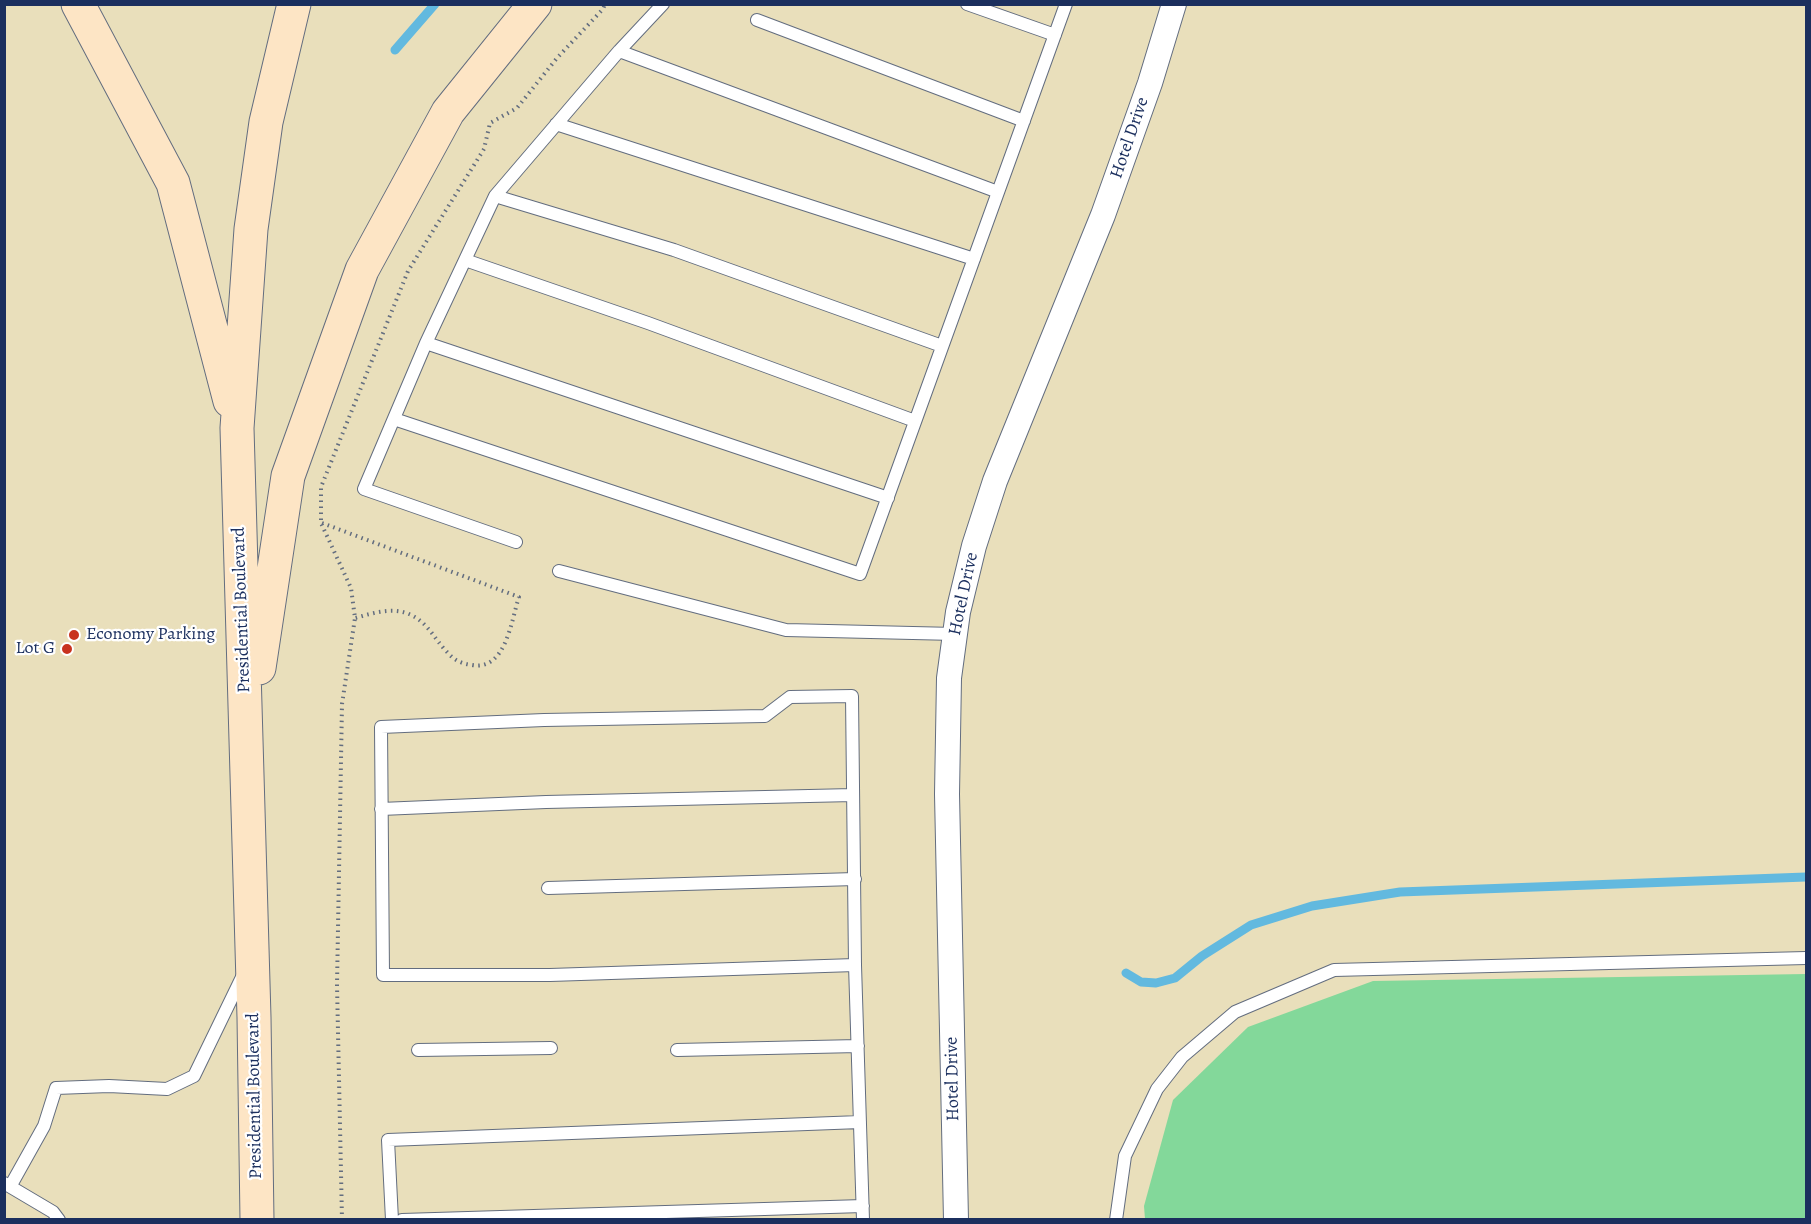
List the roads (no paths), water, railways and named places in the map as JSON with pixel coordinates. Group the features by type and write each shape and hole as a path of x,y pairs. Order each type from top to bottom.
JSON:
{"main road":[{"path":"78,4 173,183 237,428"},
{"name":"Presidential Boulevard","path":"257,1220 237,428 253,217 266,122 294,4"},
{"path":"246,752 288,476 362,270 448,112 535,4"}],"street":[{"name":"Hotel Drive","path":"956,1220 947,794 949,678 958,612 974,546 995,481 1103,215 1150,83 1174,4"}],"lane":[{"path":"516,542 364,489 426,343 495,196 619,51 663,4"},
{"path":"967,4 1055,35"},
{"path":"394,419 860,574 1066,4"},
{"path":"757,20 1024,122"},
{"path":"619,51 998,192"},
{"path":"556,124 974,260"},
{"path":"495,196 674,250 942,346"},
{"path":"465,260 648,323 915,421"},
{"path":"426,343 888,498"},
{"path":"559,572 786,630 956,634"},
{"path":"855,965 550,975 383,975 381,727 544,720 765,716 790,697 852,696 855,965 863,1220"},
{"path":"381,809 546,802 853,795"},
{"path":"548,888 855,879"},
{"path":"59,1220 53,1212 8,1184 44,1126 56,1088 109,1086 167,1089 194,1076 252,955"},
{"path":"1116,1220 1125,1156 1157,1089 1182,1057 1236,1012 1334,970 1806,958"},
{"path":"677,1050 858,1046"},
{"path":"418,1050 551,1048"},
{"path":"392,1220 388,1140 860,1122"},
{"path":"402,1220 863,1206"}],"waterway":[{"path":"395,50 435,4"},
{"path":"1126,973 1141,982 1156,983 1175,978 1202,956 1251,925 1312,906 1400,892 1806,877"}],"place":[{"name":"Economy Parking","path":"74,635"},
{"name":"Lot G","path":"67,649"}]}
